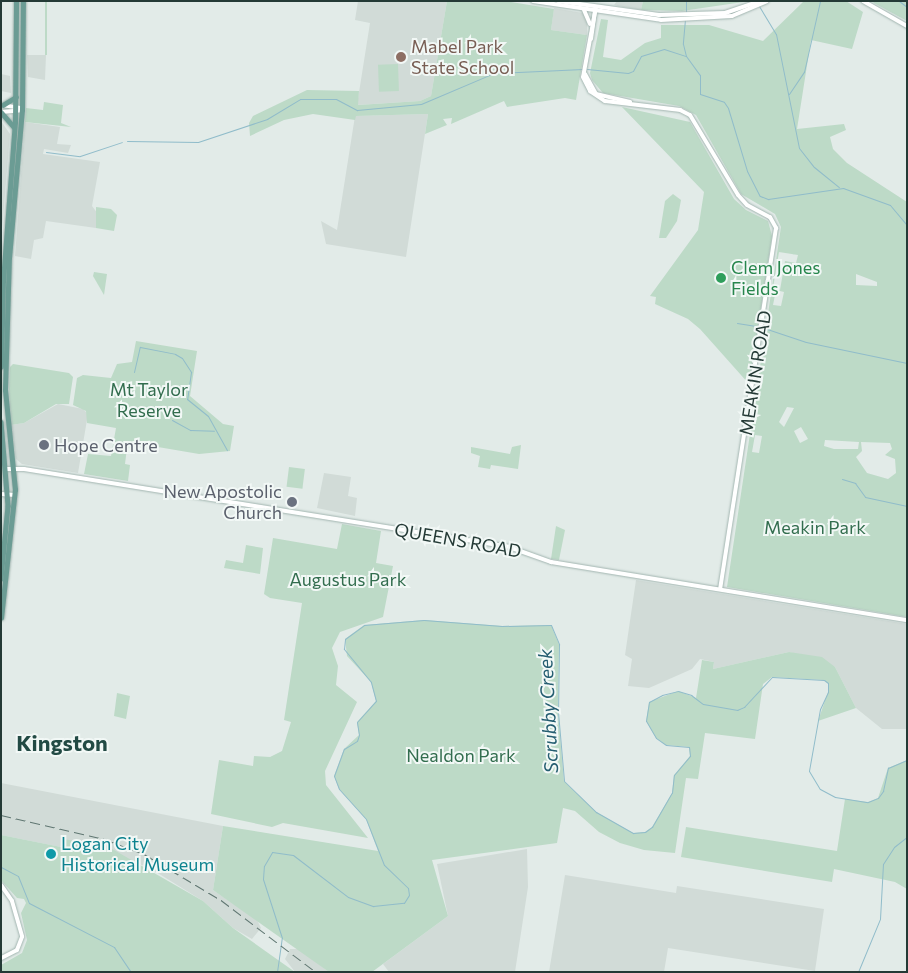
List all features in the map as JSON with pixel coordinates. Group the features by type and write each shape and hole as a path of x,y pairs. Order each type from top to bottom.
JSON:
{"main road":[{"path":"1,367 16,97 16,1"},
{"path":"1,618 15,495 5,406 4,297 22,109 23,1"},
{"path":"2,105 16,97"},
{"path":"1,112 14,127"},
{"path":"1,422 8,495 1,579"}],"street":[{"path":"533,1 584,10 721,18 767,1"},
{"path":"558,1 596,10"},
{"path":"752,7 759,1"},
{"path":"863,1 907,26"},
{"path":"584,10 591,29"},
{"name":"MEAKIN ROAD","path":"591,39 591,29 596,10"},
{"name":"MEAKIN ROAD","path":"596,10 584,73 586,85 597,98 680,110 690,115 738,195 747,205 770,216 776,228 720,589"},
{"path":"2,105 15,109"},
{"path":"1,112 22,109"},
{"name":"QUEENS ROAD","path":"7,469 13,468 509,547 551,562 907,620"},
{"path":"1,494 15,495"},
{"path":"1,885 12,901 22,937 17,950 2,957"}],"shaded area":[{"name":"Mabel Park State School","path":"358,1 447,1 431,96 420,101 357,105 370,23 355,20"},
{"path":"617,1 643,1 641,10 614,5"},
{"path":"554,8 583,13 587,23 587,35 551,30"},
{"path":"27,55 46,55 45,80 28,77"},
{"path":"1,74 10,76 11,93 1,91"},
{"path":"428,114 406,257 326,244 321,221 337,230 355,116"},
{"path":"1,121 10,134 1,242"},
{"path":"25,122 60,127 57,144 71,145 68,153 44,149 43,154 100,162 92,206 98,214 96,228 46,221 43,238 34,240 31,259 15,256"},
{"path":"58,404 83,409 88,414 78,473 22,464 16,459 11,425 24,423"},
{"path":"324,473 351,477 348,496 357,498 355,516 317,508"},
{"path":"636,580 907,624 907,729 882,729 856,708 835,667 789,652 713,669 714,662 700,659 692,669 649,688 628,686 632,659 625,655"},
{"path":"1,783 223,826 213,890 257,920 261,928 252,939 233,928 203,901 148,867 62,840 61,847 1,835"},
{"path":"527,849 528,887 515,972 389,972 383,964 448,916 437,864"},
{"path":"565,875 676,893 677,886 824,909 815,971 668,948 664,972 549,972"},
{"path":"290,949 299,949 329,972 295,972 285,959"}],"green space":[{"path":"45,1 47,1 47,55 45,55"},
{"path":"447,1 505,1 554,9 551,30 587,35 576,100 565,98 507,107 504,101 451,124 452,118 443,119 447,125 425,134 428,114 356,116 355,120 313,114 284,120 250,136 249,123 253,116 307,90 359,91 358,105 420,101 431,96"},
{"path":"643,1 750,1 682,11 641,10"},
{"name":"Meakin Park","path":"804,1 846,1 863,12 852,49 811,40 797,129 844,124 846,130 830,137 833,149 847,163 907,202 907,617 727,587 781,227 775,214 741,194 696,115 679,106 603,93 592,80 590,73 601,19 608,20 603,57 621,60 645,43 661,38 661,25 709,25 763,41","holes":["779,252 798,255 796,263 785,261 780,290 773,288","856,274 877,282 877,286 856,285","776,290 784,292 781,306 773,305","787,407 794,408 784,427 779,422","801,427 808,439 800,443 794,431","755,435 762,436 759,453 752,452","825,440 859,442 858,449 834,449 824,446","861,442 890,443 892,449 885,455 895,459 896,473 888,479 867,473 856,457 862,451"]},
{"path":"872,1 907,1 907,21 874,3"},
{"path":"398,64 399,91 379,92 378,65"},
{"path":"44,102 63,105 61,123 71,127 25,122 26,108 43,110"},
{"path":"622,107 690,122 734,199 746,210 768,221 772,236 749,384 700,329 688,319 655,304 656,297 650,296 698,230 704,192"},
{"path":"673,194 681,200 677,221 666,238 659,238 665,201"},
{"path":"96,207 111,209 117,215 114,231 96,228"},
{"path":"94,272 107,274 104,295 93,276"},
{"name":"Mt Taylor Reserve","path":"136,341 197,351 190,396 223,424 234,426 230,451 199,454 152,446 141,441 137,449 127,448 125,464 130,465 128,481 84,474 88,454 111,456 116,428 87,423 86,411 73,405 77,378 83,375 111,378 117,364 132,362"},
{"name":"Mt Taylor Reserve","path":"13,364 69,373 73,377 69,404 56,404 24,423 11,425 9,389 10,367"},
{"path":"521,445 518,469 491,465 490,469 478,467 480,456 471,453 471,447 510,454 512,447"},
{"path":"289,467 305,469 302,489 287,487"},
{"name":"Augustus Park","path":"342,524 381,531 376,563 393,566 383,617 340,632 332,648 338,666 336,685 357,702 325,771 326,785 368,838 283,823 272,827 211,814 219,760 253,766 254,756 270,757 282,751 291,722 284,720 302,603 270,598 264,594 273,538 337,549"},
{"path":"556,526 565,530 559,560 551,559"},
{"path":"246,545 263,548 260,574 224,568 226,560 243,563"},
{"name":"Nealdon Park","path":"424,620 502,626 551,625 559,644 558,712 564,781 596,812 633,833 645,832 652,827 672,793 674,775 690,756 689,747 666,745 656,738 646,721 649,702 678,691 696,698 702,660 714,662 713,669 789,652 822,657 835,667 856,708 818,721 828,692 828,683 823,680 772,677 763,684 755,739 705,733 698,779 686,778 675,853 644,850 620,843 599,832 575,811 563,808 557,843 432,860 448,916 372,972 329,972 213,890 223,826 378,851 366,819 339,789 334,776 344,749 359,735 357,722 376,701 371,682 347,656 345,639 364,625"},
{"path":"117,693 130,696 126,719 114,716"},
{"path":"907,760 907,889 895,882 834,869 832,882 681,857 686,827 837,851 845,799 868,802 878,798 888,768"},
{"path":"1,835 61,847 63,839 107,846 203,901 233,928 295,972 1,972 1,965 22,953 27,940 21,913 26,903 24,899 17,898 1,880"}],"waterway":[{"path":"686,1 686,13"},
{"path":"789,94 804,72 820,1"},
{"path":"899,1 907,7"},
{"path":"759,6 776,34 799,148 814,167 839,187"},
{"path":"685,19 683,44 686,56 700,75 700,94 724,102 728,108 747,171 760,196 768,199 843,188 890,205 907,225"},
{"path":"587,69 628,73 633,71 641,56 664,49 686,56"},
{"path":"127,141 198,142 267,119 300,99 336,99 357,110 421,104 494,73 583,69"},
{"path":"46,152 80,156 122,142"},
{"path":"737,323 756,326"},
{"path":"767,329 806,342 907,363"},
{"path":"134,372 140,347 175,354 182,358 191,372 187,399 208,416 227,450"},
{"path":"172,420 190,430 214,431"},
{"path":"842,479 855,483 865,497 907,506"},
{"name":"Scrubby Creek","path":"277,972 282,938 263,879 264,866 272,852 293,855 348,897 373,906 404,903 409,895 408,888 384,865 366,819 339,789 334,776 344,749 357,741 359,735 357,722 376,701 371,682 344,649 345,639 364,625 424,620 502,626 551,625 559,644 558,712 564,781 596,812 633,833 645,832 652,827 672,793 674,775 690,756 689,747 666,745 656,738 646,721 649,702 662,695 678,691 691,695 703,704 737,710 744,707 772,677 824,680 828,683 828,692 820,709 809,771 820,789 835,797 868,802 878,798 883,791 888,768 907,760"},
{"path":"858,972 880,919 883,864 894,847 907,837"},
{"path":"1,867 18,876 29,903 114,947 131,972"}],"railway":[{"path":"1,815 104,839 144,854 221,900 316,972"}],"place":[{"name":"Mabel Park State School","path":"401,57"},
{"name":"Clem Jones Fields","path":"721,278"},
{"name":"Hope Centre","path":"44,445"},
{"name":"New Apostolic Church","path":"292,502"},
{"name":"Logan City Historical Museum","path":"51,854"}],"district":[{"name":"Kingston","path":"62,743"}]}
